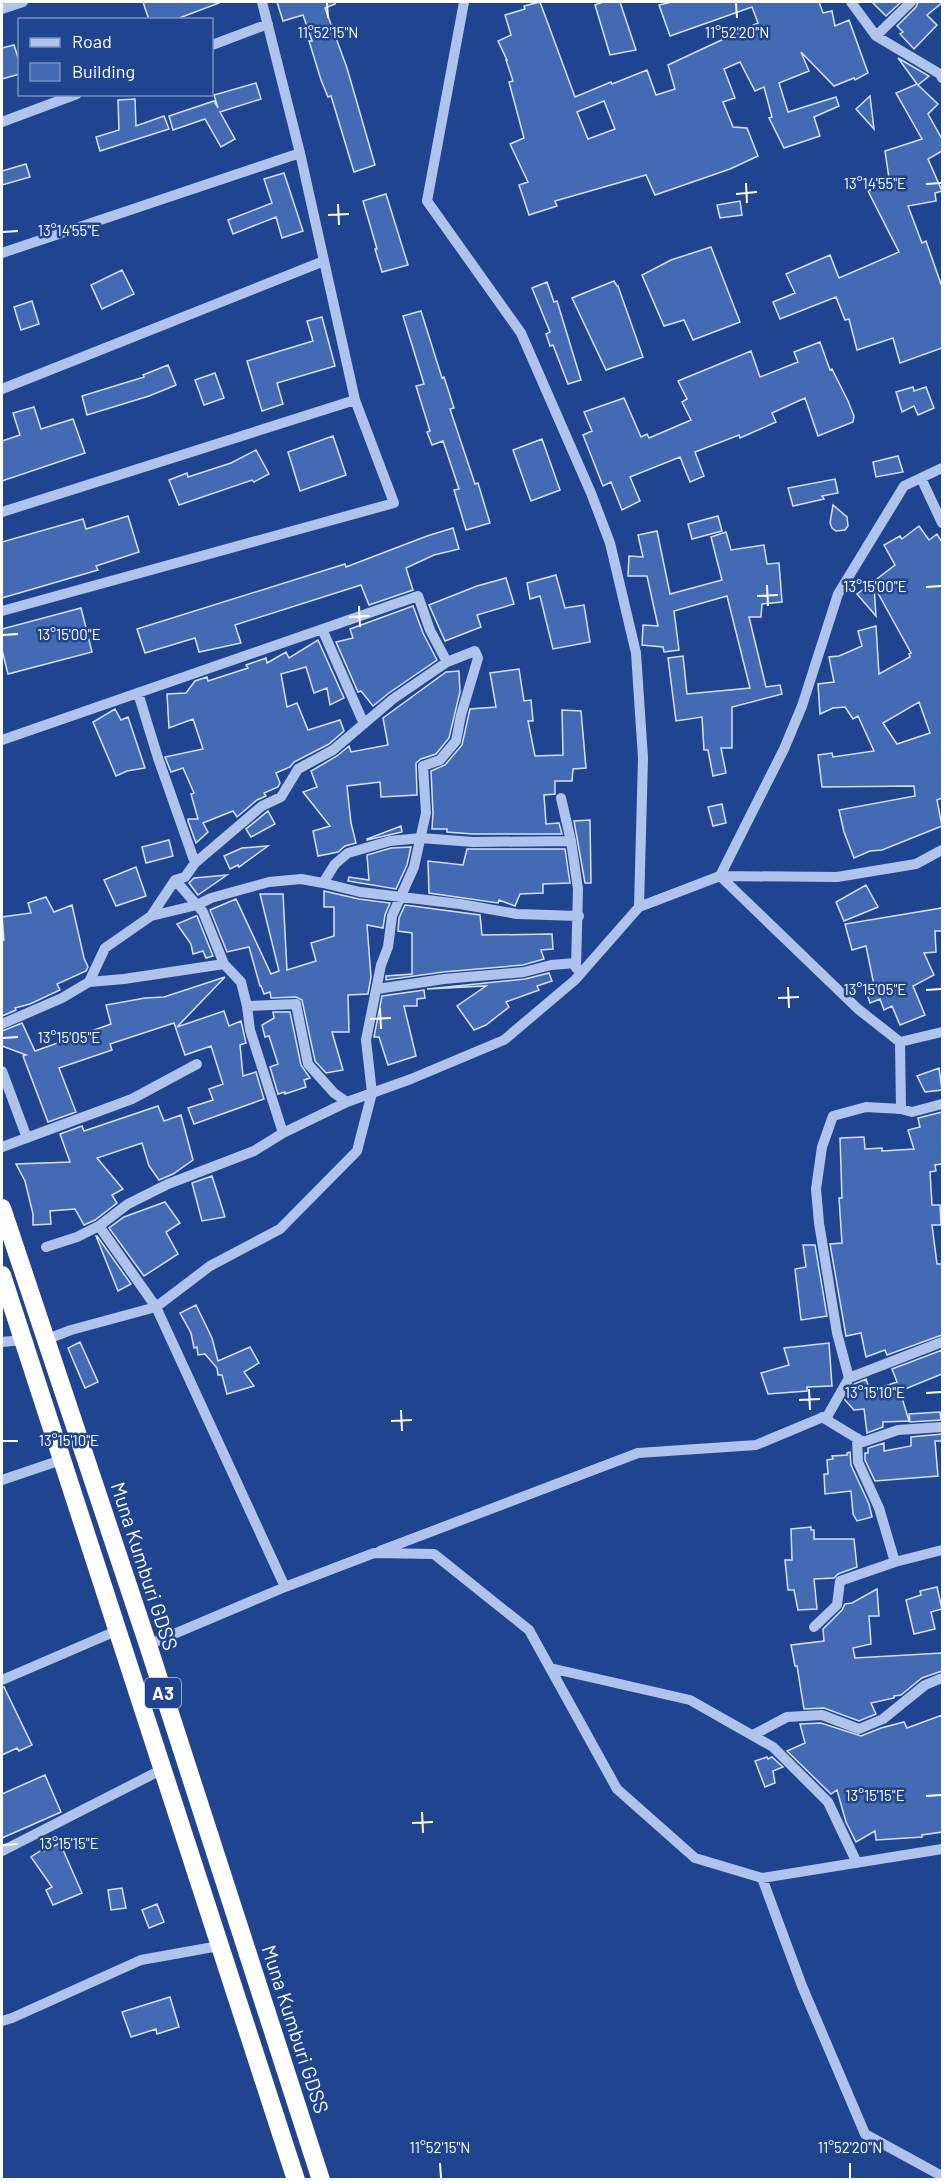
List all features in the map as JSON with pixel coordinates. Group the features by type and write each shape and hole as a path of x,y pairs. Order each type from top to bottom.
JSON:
{"highway":[{"name":"Muna Kumburi GDSS","path":"2,1208 148,1645 321,2180"},
{"name":"A3","path":"2,1275 296,2180"}],"street":[{"path":"2,9 23,2"},
{"path":"2,611 394,503 355,400 300,153 262,2"},
{"path":"464,2 427,201 521,333 591,493 610,543 636,653 643,758 639,907"},
{"path":"851,2 876,36 940,74 942,78"},
{"path":"876,36 911,2"},
{"path":"213,45 268,24"},
{"path":"2,122 72,96"},
{"path":"2,253 300,153"},
{"path":"2,389 324,261"},
{"path":"2,512 355,400"},
{"path":"720,876 784,750 802,706 838,594 904,486 942,468"},
{"path":"921,478 942,523"},
{"path":"2,740 418,596 430,630 447,662"},
{"path":"322,629 364,724"},
{"path":"45,1340 71,1330 156,1307 210,1266 280,1229 357,1151 372,1093 366,1040 381,965 388,947 392,916 414,867 426,813 423,766 440,760 456,741 460,715 478,657 475,651 447,662 393,699 333,750 298,769 281,797 262,806 195,863 185,877 175,880 151,916"},
{"path":"138,693 195,863"},
{"path":"561,798 572,841 578,889 579,915 575,980"},
{"path":"323,882 335,864 348,853 390,841 421,838 473,842 572,841"},
{"path":"46,1247 77,1237 99,1226 128,1204 168,1184 254,1151 283,1133 347,1102 411,1079 504,1040 575,980 639,907 720,876 837,877 916,864 942,850"},
{"path":"720,876 858,1010 900,1042"},
{"path":"89,982 105,948 151,916 197,905 211,898 269,882 301,879 323,882 360,892 402,896 517,914 579,915"},
{"path":"175,880 203,912 224,964 241,982 250,1030 283,1133"},
{"path":"377,989 444,979 524,972 552,965 576,963"},
{"path":"2,1024 63,998 89,982 124,980 224,964"},
{"path":"247,1006 296,1004 308,1064 334,1093 347,1102"},
{"path":"900,1042 942,1032"},
{"path":"900,1042 901,1109"},
{"path":"2,1147 132,1099 197,1064"},
{"path":"2,1071 27,1138"},
{"path":"849,1378 837,1333 819,1223 816,1189 822,1147 833,1116 866,1107 912,1112 942,1104"},
{"path":"99,1226 156,1307 285,1587"},
{"path":"2,1342 22,1340"},
{"path":"148,1645 285,1587 638,1454 756,1445 828,1415 849,1378 942,1342"},
{"path":"822,1417 863,1442 898,1430 942,1427"},
{"path":"857,1438 858,1462 879,1508 896,1562"},
{"path":"2,1480 61,1460"},
{"path":"814,1627 837,1605 840,1581 896,1562 942,1550"},
{"path":"374,1553 434,1554 529,1630 617,1789 695,1858 762,1878 942,1849"},
{"path":"2,1680 116,1631"},
{"path":"550,1668 690,1700 773,1747 828,1802 857,1863"},
{"path":"753,1735 787,1717 822,1715 859,1729 883,1719 926,1685 942,1678"},
{"path":"2,1851 161,1770"},
{"path":"762,1878 802,1986 865,2134 942,2176"},
{"path":"2,2021 141,1960 219,1946"}],"building":[{"path":"143,2 219,2 179,18 148,18"},
{"path":"277,2 335,2 325,8 347,68 375,165 354,172 331,96 328,97 321,80 303,15 283,21"},
{"path":"540,2 575,97 647,70 656,95 675,89 668,65 758,23 752,7 670,36 659,5 672,2 819,2 823,13 832,11 835,26 849,20 868,73 855,80 854,78 834,86 801,52 809,71 779,83 788,112 836,97 839,106 814,117 820,136 784,148 769,118 772,117 764,87 755,91 740,62 724,69 735,98 723,102 733,127 747,128 758,156 730,169 655,195 646,175 555,201 557,206 529,215 519,185 528,182 510,144 524,138 509,82 513,81 498,41 511,35 505,15 525,9 524,6","holes":["604,101 615,129 588,139 577,112"]},
{"path":"603,2 620,2 636,50 610,55 595,5"},
{"path":"872,2 901,2 886,16"},
{"path":"918,2 942,3 927,15 937,25 914,49 900,34 903,32 897,26"},
{"path":"14,45 18,58 18,75 2,79 2,48"},
{"path":"898,58 929,76 918,85 938,104 928,114 942,139 942,151 928,159 942,191 935,193 936,201 908,206 922,243 926,241 942,287 942,348 900,363 893,338 857,350 849,319 845,320 836,297 780,319 773,302 795,293 786,274 830,255 839,278 899,252 868,191 878,186 890,185 885,151 922,139 896,93 917,84"},
{"path":"256,83 261,99 220,112 235,139 221,147 205,119 173,130 169,116 214,101 218,108 214,95"},
{"path":"870,96 874,129 856,109"},
{"path":"135,99 136,126 164,116 169,129 100,151 96,137 119,130 118,100"},
{"path":"26,164 30,177 2,185 2,171"},
{"path":"284,173 303,231 282,238 276,217 233,234 228,220 272,203 264,179"},
{"path":"386,194 408,265 382,272 363,201"},
{"path":"740,201 742,215 720,218 717,205"},
{"path":"711,247 740,322 693,340 684,320 664,326 642,275 671,260"},
{"path":"122,270 134,294 102,309 91,285"},
{"path":"614,281 618,286 643,357 606,370 572,298"},
{"path":"547,282 554,302 557,301 581,380 568,384 553,345 550,346 546,334 550,332 532,288"},
{"path":"32,301 39,324 21,330 14,307"},
{"path":"421,311 454,408 450,409 475,484 478,483 490,523 466,530 454,490 459,489 443,441 432,445 416,386 424,384 403,316"},
{"path":"322,317 335,366 277,383 283,404 262,411 247,361 313,341 307,321"},
{"path":"820,342 830,370 832,369 848,401 854,416 853,422 818,436 805,398 772,413 776,422 740,438 739,435 695,452 704,476 690,482 680,457 630,477 640,501 622,510 611,482 603,486 583,435 592,431 584,412 624,398 641,437 647,434 649,438 691,420 682,402 687,399 678,381 751,351 760,377 798,362 794,352"},
{"path":"168,365 176,385 87,415 82,396 144,377 143,375"},
{"path":"215,373 224,398 204,405 195,380"},
{"path":"913,387 914,391 926,387 934,408 918,415 914,406 902,412 896,392"},
{"path":"34,407 41,429 73,419 85,453 2,481 2,441 20,435 13,413"},
{"path":"333,436 346,475 300,491 288,452"},
{"path":"542,439 560,490 531,501 513,450"},
{"path":"256,450 269,474 254,482 252,480 179,505 169,480 187,473 188,477 231,463"},
{"path":"898,456 903,472 876,477 873,462"},
{"path":"835,479 838,493 822,496 824,499 793,506 788,488"},
{"path":"833,505 847,517 848,526 845,530 836,531 832,528 830,523"},
{"path":"128,516 139,552 96,566 98,570 2,598 2,542 83,519 86,529"},
{"path":"718,516 722,531 692,539 688,524"},
{"path":"919,526 929,540 937,534 942,542 942,798 937,800 942,826 882,850 870,851 854,858 839,810 915,796 914,786 822,787 818,755 832,753 833,757 874,751 858,716 853,719 845,707 833,708 820,714 818,684 834,682 829,657 839,656 862,646 858,631 876,626 879,674 910,657 911,653 874,586 876,616 857,594 895,565 884,545 900,536 902,539","holes":["919,702 930,733 897,744 883,723"]},
{"path":"453,528 459,549 434,555 406,568 413,590 369,605 361,585 235,625 241,643 199,652 195,638 145,653 137,629 345,564 346,567"},
{"path":"657,531 670,594 722,580 711,537 726,532 731,550 764,545 767,564 779,563 782,602 762,604 761,617 749,617 766,687 780,685 782,694 732,707 732,748 721,748 726,773 713,776 708,750 704,750 702,717 676,721 668,658 683,656 687,694 750,688 727,596 674,611 679,650 664,652 663,647 642,645 643,625 658,626 647,576 628,576 629,556 643,557 638,535"},
{"path":"556,575 565,608 584,605 590,642 553,649 540,596 530,599 527,583"},
{"path":"506,578 514,604 477,615 481,627 445,641 429,605 477,586"},
{"path":"413,606 423,633 437,660 373,706 361,691 358,692 336,642 353,638 350,629"},
{"path":"81,608 92,652 8,674 2,650 2,629"},
{"path":"318,640 344,698 330,705 327,688 314,693 306,667 281,674 287,707 297,703 308,730 340,720 344,731 329,744 276,773 280,783 278,787 264,793 266,796 257,800 237,817 233,811 203,823 208,832 196,843 188,821 188,819 198,819 191,794 194,793 183,768 171,772 165,757 203,749 193,719 169,728 167,694 186,693 195,681 207,677 208,681 248,668 246,665 266,658 267,663 286,652 289,658"},
{"path":"519,669 524,701 531,700 533,721 528,721 535,756 563,755 562,710 581,711 586,768 573,769 572,781 555,781 555,794 544,795 546,824 559,823 562,834 473,834 447,832 447,829 432,829 431,771 445,765 462,745 470,709 496,707 490,673"},
{"path":"459,671 460,692 449,738 436,754 416,763 417,795 381,797 380,782 347,786 351,823 356,843 345,846 338,852 318,856 313,831 330,826 303,792 317,787 311,771 349,746 351,752 388,745 383,718 446,672"},
{"path":"115,709 121,720 128,717 145,768 127,771 116,776 93,722"},
{"path":"722,804 726,823 713,826 708,807"},
{"path":"268,811 275,824 251,837 246,829"},
{"path":"590,820 591,883 585,883 574,821"},
{"path":"401,826 402,832 367,840 367,839"},
{"path":"169,840 173,856 146,863 142,847"},
{"path":"268,846 239,867 238,865 230,869 224,856 242,848"},
{"path":"411,847 407,865 396,889 348,881 349,877 369,880 367,855 391,848"},
{"path":"467,849 565,849 570,883 543,884 543,893 520,894 515,906 499,900 498,903 429,893 428,861 463,865"},
{"path":"136,867 146,896 116,906 104,880"},
{"path":"227,875 198,895 189,883 194,878"},
{"path":"866,885 878,907 844,921 836,902"},
{"path":"324,891 390,903 383,928 367,925 371,977 368,994 348,995 349,1032 332,1032 343,1070 326,1073 315,1061 302,1000 296,997 271,998 270,992 264,994 249,947 227,952 210,910 236,899 271,974 279,971 260,894 283,894 287,970 316,961 311,943 334,936 334,907 324,907"},
{"path":"46,897 54,912 72,905 88,967 86,971 57,984 60,990 30,1004 15,1008 16,1010 2,1016 2,941 4,940 2,917 31,913 28,903"},
{"path":"405,905 480,915 482,935 552,934 553,949 541,950 544,959 523,965 386,980 386,976 412,974 412,933 398,931 399,918"},
{"path":"942,908 942,931 935,931 936,952 924,953 934,975 913,986 925,1015 900,1025 892,1006 884,1010 880,999 870,1003 865,988 874,985 866,946 852,950 845,924"},
{"path":"197,916 213,956 206,958 203,951 193,954 191,944 177,924"},
{"path":"549,973 552,981 537,986 539,990 506,1002 509,1007 486,1025 474,1030 457,1006 486,986 427,989 525,979"},
{"path":"225,977 177,1027 224,1011 229,1026 241,1021 246,1043 240,1045 243,1076 256,1072 264,1099 194,1124 188,1108 213,1100 209,1089 223,1084 211,1046 185,1055 174,1023 110,1044 112,1050 59,1068 76,1112 48,1122 23,1056 26,1055 2,1046 2,1031 22,1023 35,1051 111,1024 106,1005 164,997"},
{"path":"424,990 425,998 417,999 417,1006 404,1006 416,1056 388,1065 379,1037 374,1037 382,996"},
{"path":"273,1012 290,1012 301,1065 310,1078 304,1080 306,1087 285,1094 285,1092 278,1094 270,1067 278,1064 269,1036 265,1037 262,1025 274,1018"},
{"path":"939,1068 942,1090 925,1092 917,1076"},
{"path":"158,1106 164,1121 181,1115 193,1160 173,1174 159,1180 149,1166 142,1143 97,1158 123,1189 112,1195 117,1203 95,1220 84,1225 75,1209 50,1211 51,1224 33,1225 33,1214 25,1181 16,1164 70,1162 60,1134 82,1126 84,1131"},
{"path":"942,1112 942,1164 935,1165 936,1171 930,1172 932,1205 940,1205 941,1225 932,1225 937,1264 942,1264 942,1335 887,1355 885,1350 866,1357 861,1333 846,1336 830,1244 842,1243 839,1198 842,1198 840,1138 864,1137 865,1149 882,1148 882,1151 914,1149 908,1130 920,1127 918,1118"},
{"path":"212,1176 225,1217 202,1221 192,1183"},
{"path":"165,1202 180,1223 166,1232 178,1254 144,1276 109,1228 124,1217"},
{"path":"96,1236 131,1284 118,1291"},
{"path":"803,1245 815,1245 827,1316 801,1320 795,1269 806,1267"},
{"path":"196,1305 212,1338 218,1361 250,1347 259,1363 244,1372 254,1386 227,1394 222,1375 218,1375 217,1368 205,1354 198,1355 191,1333 180,1313"},
{"path":"80,1342 98,1382 85,1388 68,1348"},
{"path":"829,1343 832,1386 807,1387 807,1391 768,1394 761,1373 789,1365 784,1348"},
{"path":"942,1350 942,1374 900,1391 909,1421 883,1422 883,1427 867,1433 864,1409 854,1410 845,1400 854,1384 866,1379 870,1391 897,1382 892,1369"},
{"path":"940,1412 941,1420 910,1422 909,1414"},
{"path":"942,1434 942,1441 935,1441 938,1476 875,1481 865,1460 868,1448 884,1443 884,1451 911,1446 911,1437"},
{"path":"850,1452 851,1465 869,1504 872,1517 857,1521 853,1514 851,1491 825,1494 824,1474 828,1474 827,1460 833,1459 832,1456 847,1455"},
{"path":"811,1527 811,1530 814,1530 814,1539 854,1539 857,1567 838,1574 834,1578 814,1579 817,1609 798,1610 794,1590 788,1590 785,1560 792,1560 791,1529"},
{"path":"937,1587 942,1609 931,1612 935,1629 914,1634 906,1600 921,1595 920,1591"},
{"path":"877,1589 879,1616 869,1616 871,1644 853,1648 855,1658 942,1653 942,1671 922,1678 901,1695 871,1703 876,1714 859,1721 824,1708 804,1709 791,1645 824,1641 823,1629 845,1604 852,1603"},
{"path":"2,1687 32,1745 19,1751 17,1748 2,1755"},
{"path":"942,1715 942,1832 922,1835 922,1837 876,1840 875,1831 856,1842 846,1822 837,1790 831,1794 787,1751 805,1743 800,1724 821,1723 861,1736 904,1722 907,1728"},
{"path":"767,1757 768,1759 772,1757 783,1767 773,1771 775,1783 765,1787 755,1761"},
{"path":"45,1775 61,1812 2,1838 2,1794"},
{"path":"60,1843 82,1893 53,1905 46,1890 52,1887 31,1857 43,1849 44,1851"},
{"path":"122,1888 126,1908 111,1910 108,1890"},
{"path":"157,1904 164,1922 149,1928 142,1910"},
{"path":"170,1997 179,2027 157,2034 156,2029 131,2037 122,2012"}]}
